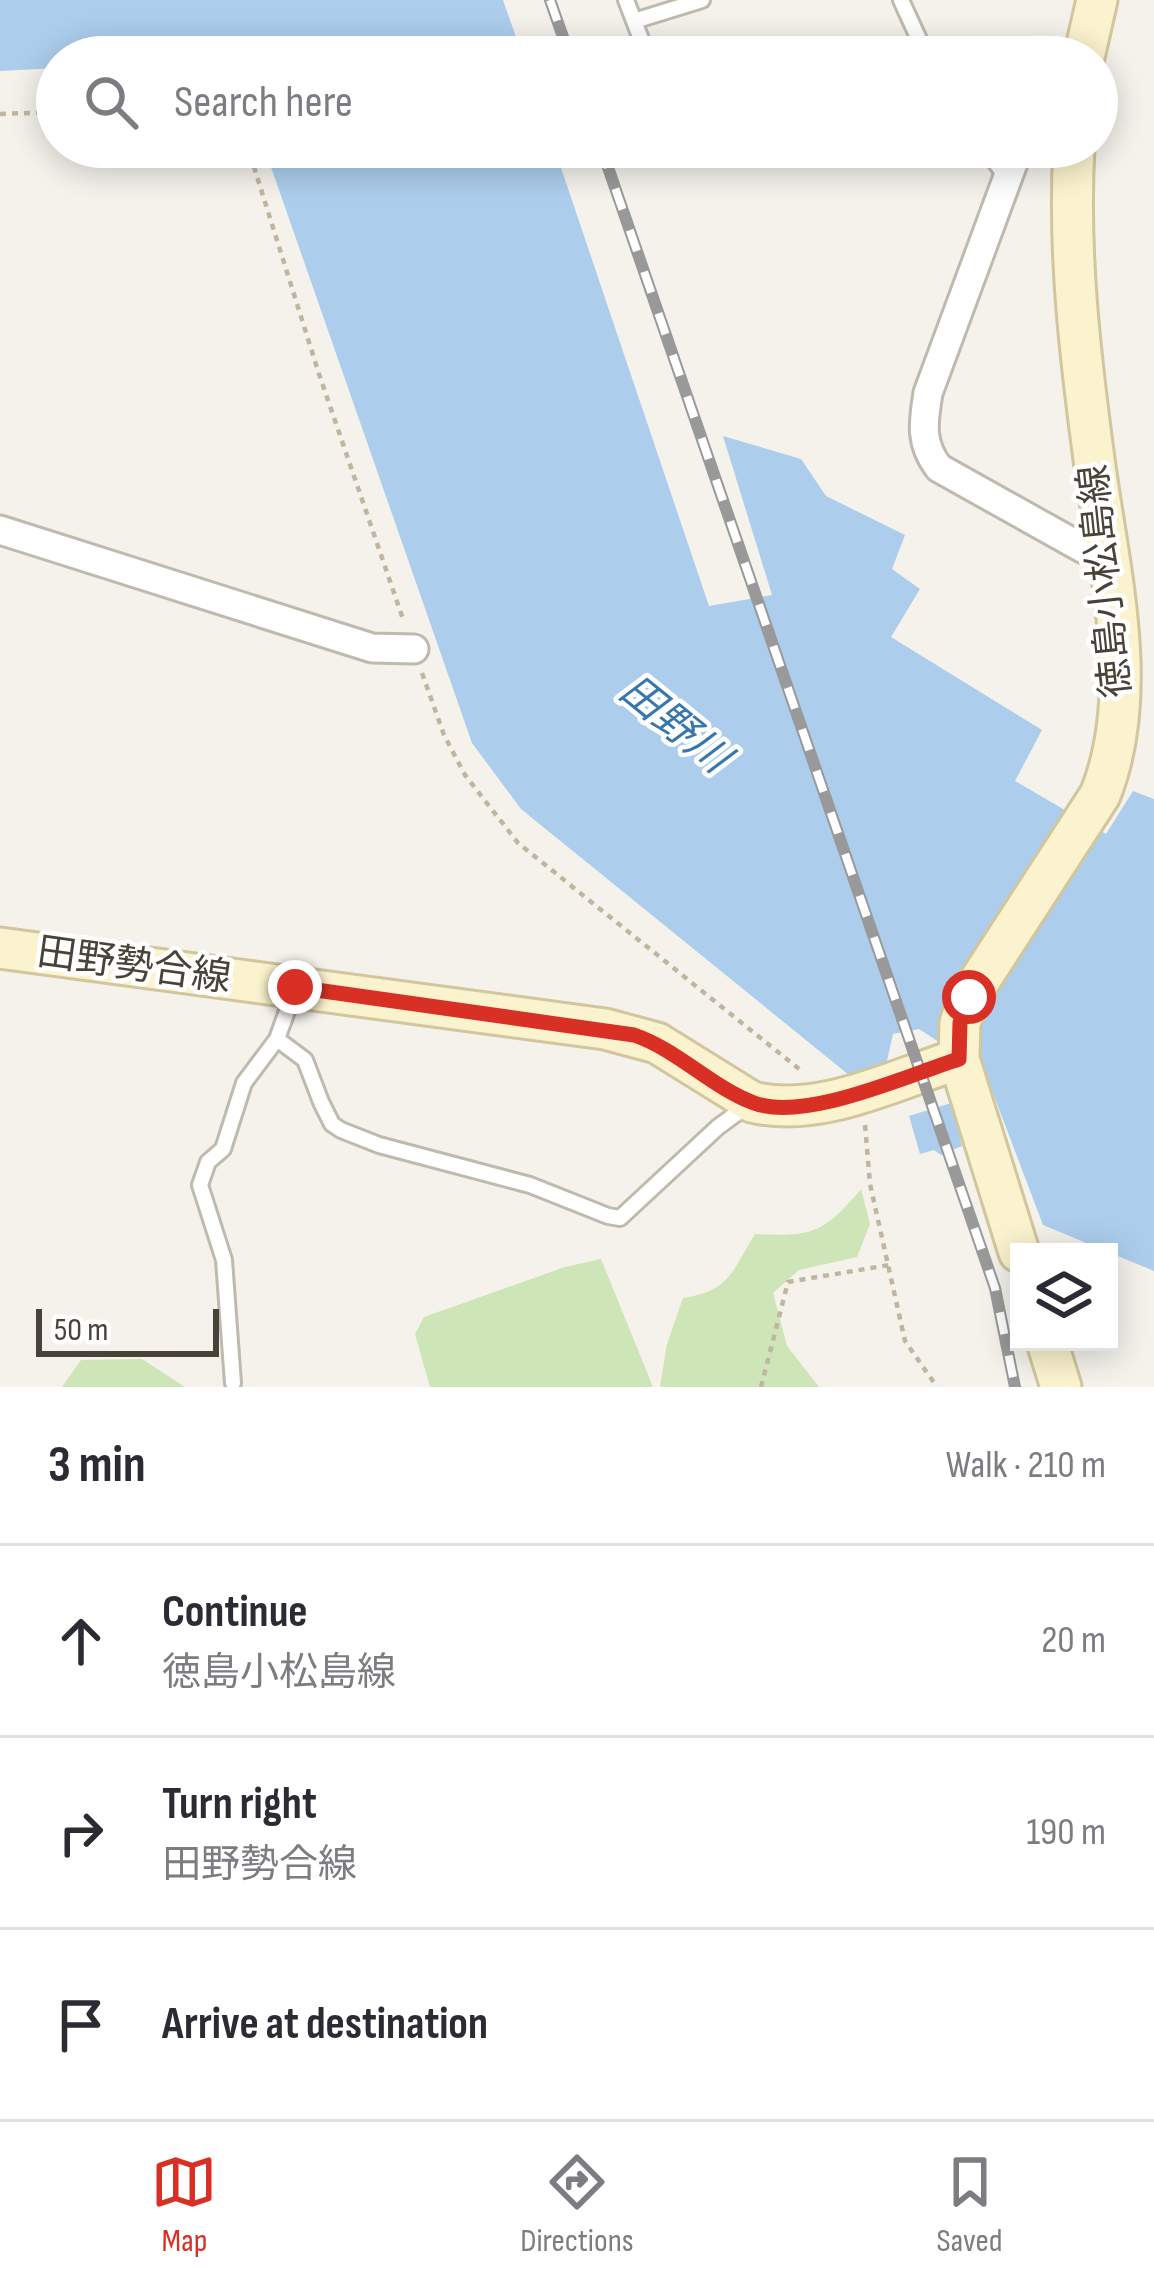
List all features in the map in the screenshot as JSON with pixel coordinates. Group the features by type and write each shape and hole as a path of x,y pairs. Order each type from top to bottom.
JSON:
{"main road":[{"path":"1083,36 1097,0"},
{"name":"徳島小松島線","path":"960,1041 969,997 1100,795 1115,759 1121,718 1118,642 1083,379 1072,241 1074,168"},
{"name":"田野勢合線","path":"0,948 634,1035 657,1043 752,1102"},
{"path":"752,1102 784,1106 861,1091 960,1041 1016,1243"},
{"path":"1050,1351 1060,1387"}],"street":[{"path":"1011,168 928,393 923,424 926,452 939,468 1084,549 1106,549"},
{"path":"0,530 372,648 414,649"}],"lane":[{"path":"626,0 640,36"},
{"path":"634,20 702,0"},
{"path":"901,0 917,36"},
{"path":"1000,168 1007,178"},
{"path":"233,1383 224,1260 200,1186 208,1162 223,1149 244,1084 278,1039 295,987"},
{"path":"278,1039 305,1060 332,1124 341,1130 530,1185 620,1217 752,1102"}],"path":[{"path":"0,114 36,113"},
{"path":"255,168 319,374 444,736 465,775 518,843 801,1068 822,1100"},
{"path":"861,1091 870,1184 905,1341 937,1387"},
{"path":"761,1387 788,1282 890,1264"}],"green space":[{"path":"861,1189 870,1224 857,1257 799,1270 773,1293 787,1346 819,1387 660,1387 667,1344 683,1298 720,1284 735,1269 755,1234 816,1229"},
{"path":"601,1259 653,1387 430,1387 415,1334 424,1317 565,1267"},
{"path":"142,1359 185,1387 62,1387 81,1360"}],"water":[{"path":"0,0 503,0 516,36 36,36 36,69 0,71"},
{"name":"田野川","path":"271,168 561,168 709,606 772,595 723,436 801,459 826,496 905,535 892,569 920,589 891,637 1042,730 1015,781 1106,834 1133,791 1154,799 1154,1271 1118,1256 1118,1243 1086,1243 1043,1225 985,1072 919,1029 893,1034 886,1065 849,1075 521,809 472,743"},
{"path":"951,1103 962,1146 941,1155 934,1150 920,1154 909,1116"}],"railway":[{"path":"550,0 563,36"},
{"path":"608,168 995,1288 1015,1387"}],"route":[{"path":"295,987 634,1035 657,1043 766,1106 806,1105 959,1059 960,1023 969,997"}]}
